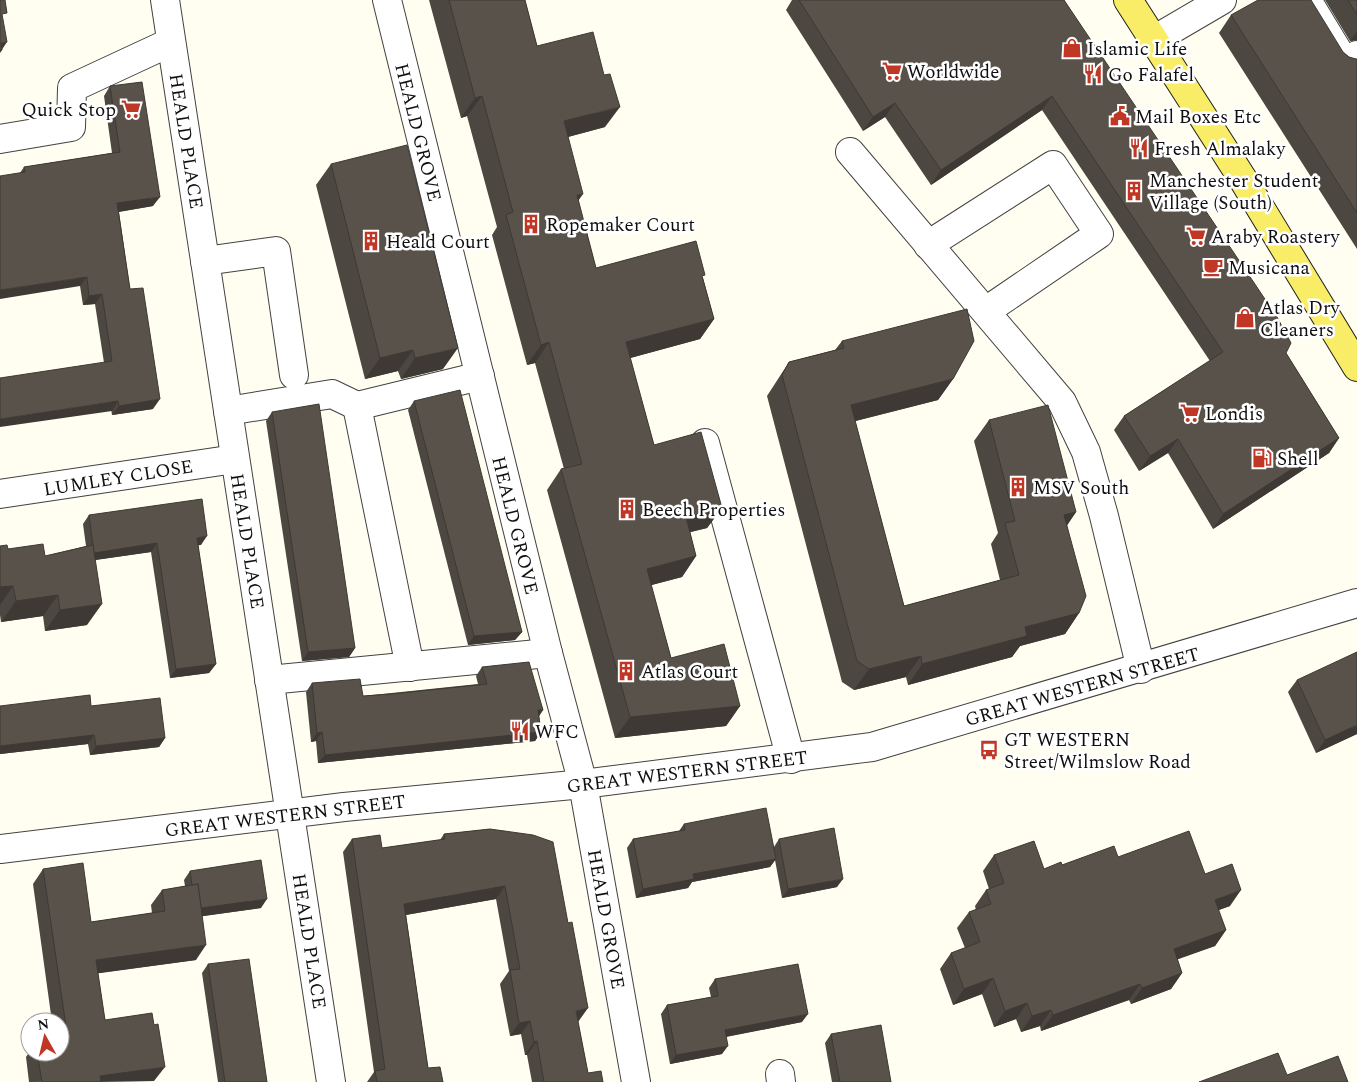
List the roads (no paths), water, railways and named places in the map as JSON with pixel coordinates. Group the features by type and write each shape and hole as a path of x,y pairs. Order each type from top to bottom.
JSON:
{"main road":[{"path":"1128,0 1152,41 1244,181 1357,367"}],"street":[{"name":"HEALD PLACE","path":"165,0 331,1082"},
{"name":"HEALD GROVE","path":"387,0 548,653 584,784 636,1082"},
{"path":"1152,41 1222,0"},
{"path":"1306,0 1344,60 1357,54"},
{"path":"0,139 71,127 72,88 171,42"},
{"path":"850,152 1062,402 1086,452 1104,516 1141,669"},
{"path":"928,245 1053,165 1098,234 986,311"},
{"path":"205,261 276,251 294,375"},
{"path":"228,410 332,394 357,406 480,376"},
{"path":"357,406 410,666"},
{"path":"705,443 791,759"},
{"name":"LUMLEY CLOSE","path":"0,494 235,459"},
{"name":"GREAT WESTERN STREET","path":"0,849 290,813 584,784 872,748 1141,669 1238,650 1357,604"},
{"path":"269,680 548,653"}],"place":[{"name":"Islamic Life","path":"1072,48"},
{"name":"Worldwide","path":"892,71"},
{"name":"Go Falafel","path":"1093,74"},
{"name":"Quick Stop","path":"131,109"},
{"name":"Mail Boxes Etc","path":"1120,116"},
{"name":"Fresh Almalaky","path":"1139,148"},
{"name":"Manchester Student Village (South)","path":"1134,191"},
{"name":"Ropemaker Court","path":"531,224"},
{"name":"Araby Roastery","path":"1196,236"},
{"name":"Heald Court","path":"371,241"},
{"name":"Musicana","path":"1213,267"},
{"name":"Atlas Dry Cleaners","path":"1245,318"},
{"name":"Londis","path":"1190,413"},
{"name":"Shell","path":"1262,458"},
{"name":"MSV South","path":"1018,487"},
{"name":"Beech Properties","path":"627,509"},
{"name":"Atlas Court","path":"626,671"},
{"name":"WFC","path":"520,731"},
{"name":"GT WESTERN Street/Wilmslow Road","path":"989,750"}]}
